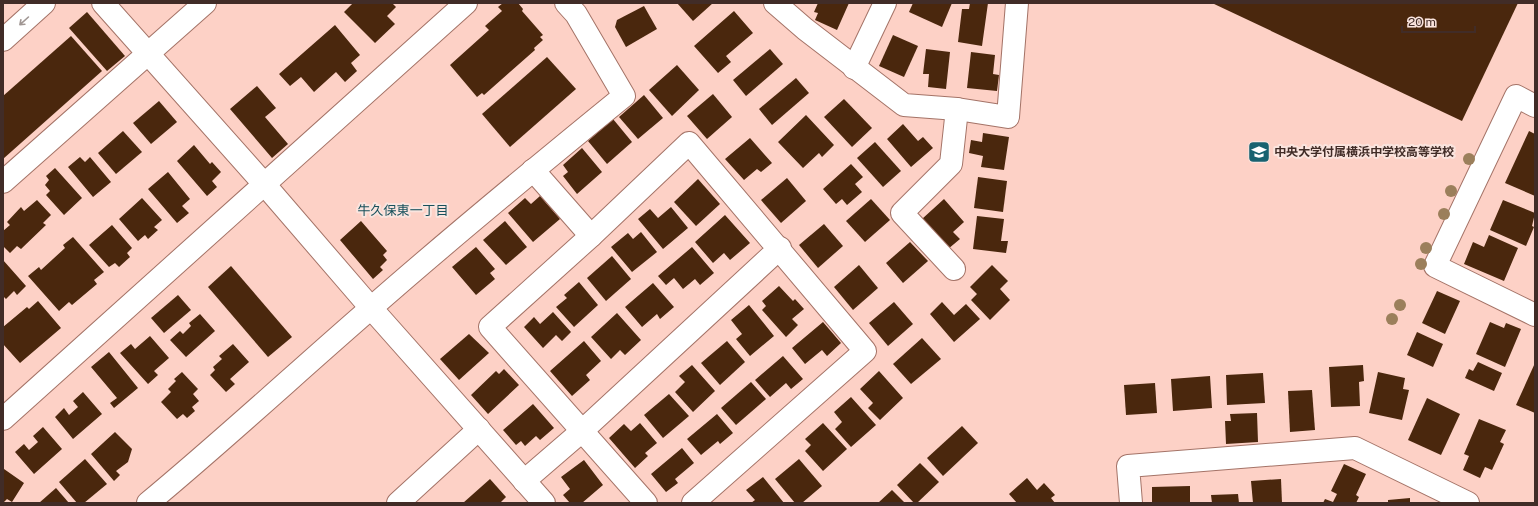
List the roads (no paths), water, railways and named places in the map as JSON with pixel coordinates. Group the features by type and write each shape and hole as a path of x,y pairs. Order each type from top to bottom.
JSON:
{"street":[{"path":"3,40 44,3"},
{"path":"103,3 544,503"},
{"path":"3,182 205,3"},
{"path":"3,419 466,3"},
{"path":"148,503 201,459 371,308 533,170 624,96 576,14 566,3"},
{"path":"775,3 854,68 904,105 956,109 1008,117 1017,3"},
{"path":"854,68 885,3"},
{"path":"1535,106 1516,96 1435,266 1535,315"},
{"path":"954,269 902,213 950,164 956,109"},
{"path":"646,503 490,327 591,236 688,143 780,248 865,351 693,503"},
{"path":"533,170 591,236"},
{"path":"524,481 582,430 780,248"},
{"path":"398,503 479,429"},
{"path":"1131,503 1128,466 1355,448 1468,503"}],"place":[{"name":"中央大学付属横浜中学校高等学校","path":"1259,152"}],"district":[{"name":"牛久保東一丁目","path":"403,210"}]}
